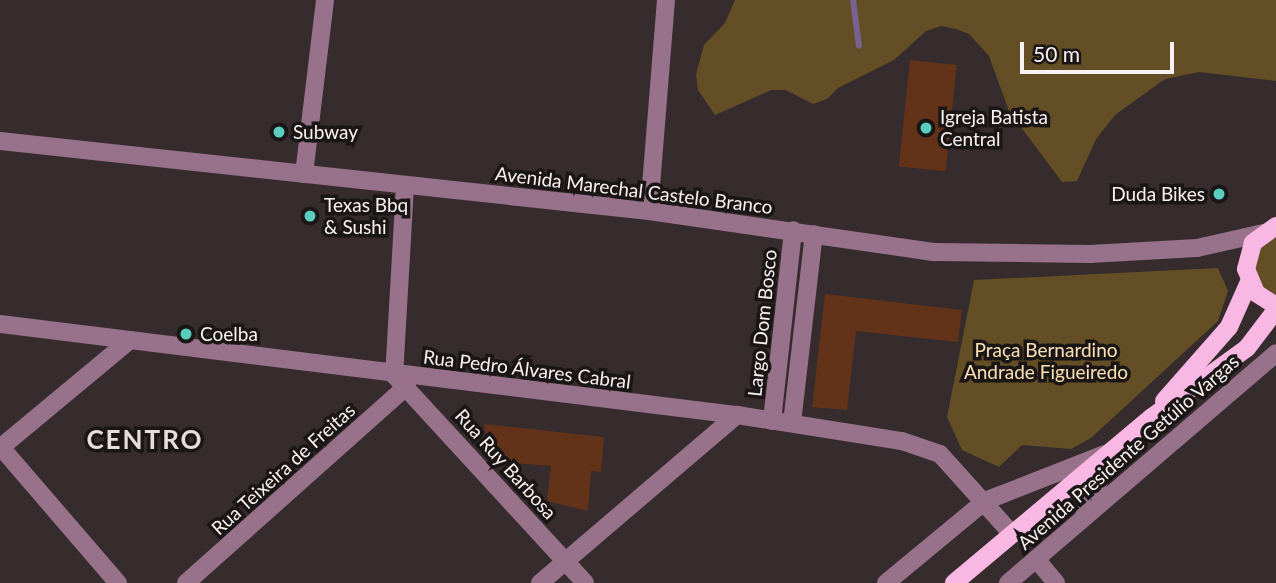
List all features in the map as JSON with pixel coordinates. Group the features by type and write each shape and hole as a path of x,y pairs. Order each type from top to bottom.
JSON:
{"main road":[{"name":"Avenida Presidente Getúlio Vargas","path":"1152,417 1228,327 1249,282 1247,256 1269,229"},
{"path":"1249,282 1256,293 1276,308"},
{"name":"Avenida Presidente Getúlio Vargas","path":"954,583 1152,417 1247,348 1276,308"}],"street":[{"path":"304,174 326,0"},
{"path":"649,211 666,0"},
{"name":"Avenida Marechal Castelo Branco","path":"0,141 649,211 935,252 1090,254 1197,248 1269,229"},
{"path":"401,380 405,186"},
{"name":"Largo Dom Bosco","path":"772,421 793,230"},
{"path":"792,423 814,233"},
{"name":"Rua Pedro Álvares Cabral","path":"0,324 130,340 401,380 737,415 925,447 940,454 1012,534"},
{"path":"118,583 0,447 130,340"},
{"name":"Avenida Presidente Getúlio Vargas","path":"1008,583 1276,353"},
{"name":"Rua Ruy Barbosa","path":"401,380 585,583"},
{"name":"Rua Teixeira de Freitas","path":"186,583 401,380"},
{"path":"540,583 737,415"},
{"path":"1082,519 1112,451"},
{"name":"Avenida Presidente Getúlio Vargas","path":"886,583 985,501 1112,451"},
{"path":"1036,559 1056,583"}],"green space":[{"path":"735,0 1276,0 1276,81 1199,72 1165,79 1115,115 1096,139 1077,181 1062,182 1009,111 989,56 969,34 941,26 926,31 894,60 838,88 827,99 813,104 786,90 771,90 715,115 698,90 696,74 704,45 725,23"},
{"path":"1276,231 1276,299 1266,295 1253,276 1254,248"},
{"name":"Praça Bernardino Andrade Figueiredo","path":"1218,268 1228,291 1218,321 1091,438 1071,449 1022,445 999,467 962,450 947,417 974,280"}],"building":[{"name":"Igreja Batista Central","path":"910,60 957,65 946,171 899,166"},
{"path":"825,294 962,310 958,342 856,331 847,410 812,407"},
{"path":"484,424 604,437 601,472 591,471 588,511 547,501 551,466 502,462 502,450 487,441"}],"waterway":[{"path":"853,0 859,46"}],"place":[{"name":"Igreja Batista Central","path":"926,128"},
{"name":"Subway","path":"279,132"},
{"name":"Duda Bikes","path":"1219,194"},
{"name":"Texas Bbq & Sushi","path":"310,216"},
{"name":"Coelba","path":"186,334"}],"district":[{"name":"CENTRO","path":"145,440"}]}
